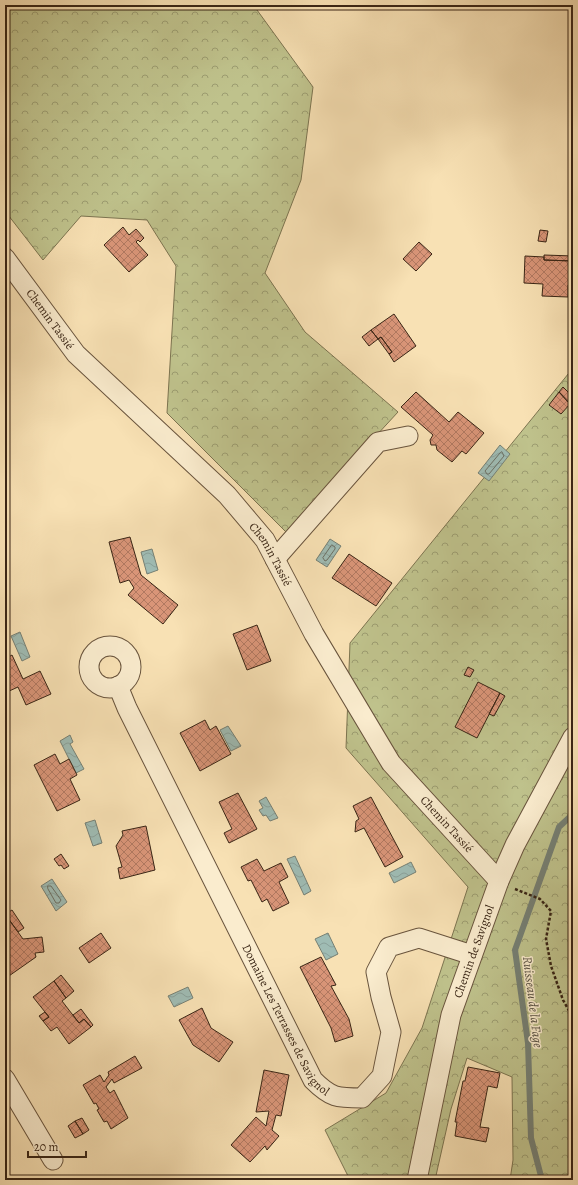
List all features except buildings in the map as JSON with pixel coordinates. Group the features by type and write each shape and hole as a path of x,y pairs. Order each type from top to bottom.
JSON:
{"street":[{"name":"Chemin Tassié","path":"5,258 76,354 227,495 265,540 314,634 391,763 498,881"},
{"path":"274,559 378,442 408,436"},
{"name":"Domaine Les Terrasses de Savignol","path":"118,686 127,708 313,1080 325,1092 342,1098 362,1098 382,1076 391,1032 376,972 389,947 419,938 472,955"},
{"name":"Chemin de Savignol","path":"417,1180 451,1015 498,881 514,846 573,737"},
{"path":"5,1079 53,1160"}],"path":[{"path":"525,894 540,899 551,911 546,939 551,966 563,1000 573,1018"}],"green space":[{"path":"5,5 250,5 257,10 313,87 301,180 265,273 305,332 398,412 286,532 167,413 176,266 147,220 81,216 43,260 5,211"},
{"path":"573,368 573,1180 510,1180 513,1160 512,1077 467,1058 451,1109 435,1180 350,1180 325,1130 386,1093 422,1028 468,887 346,748 350,643"}],"water":[{"path":"500,445 510,454 489,481 478,473"},
{"path":"330,539 341,546 327,567 316,560"},
{"path":"152,549 158,570 147,574 141,552"},
{"path":"20,632 30,657 22,661 11,636"},
{"path":"228,726 241,746 231,751 220,730"},
{"path":"70,735 73,742 70,744 84,769 76,773 60,741"},
{"path":"266,797 278,818 270,821 266,815 263,816 259,810 263,808 259,801"},
{"path":"95,820 102,843 93,846 85,823"},
{"path":"295,856 311,891 304,895 287,859"},
{"path":"411,862 416,872 394,883 389,873"},
{"path":"52,879 67,902 56,911 41,886"},
{"path":"328,933 338,954 326,960 315,939"},
{"path":"188,987 193,998 174,1007 168,996"}],"waterway":[{"name":"Ruisseau de la Fage","path":"542,1180 531,1138 528,1043 515,950 559,827 573,814"}]}
